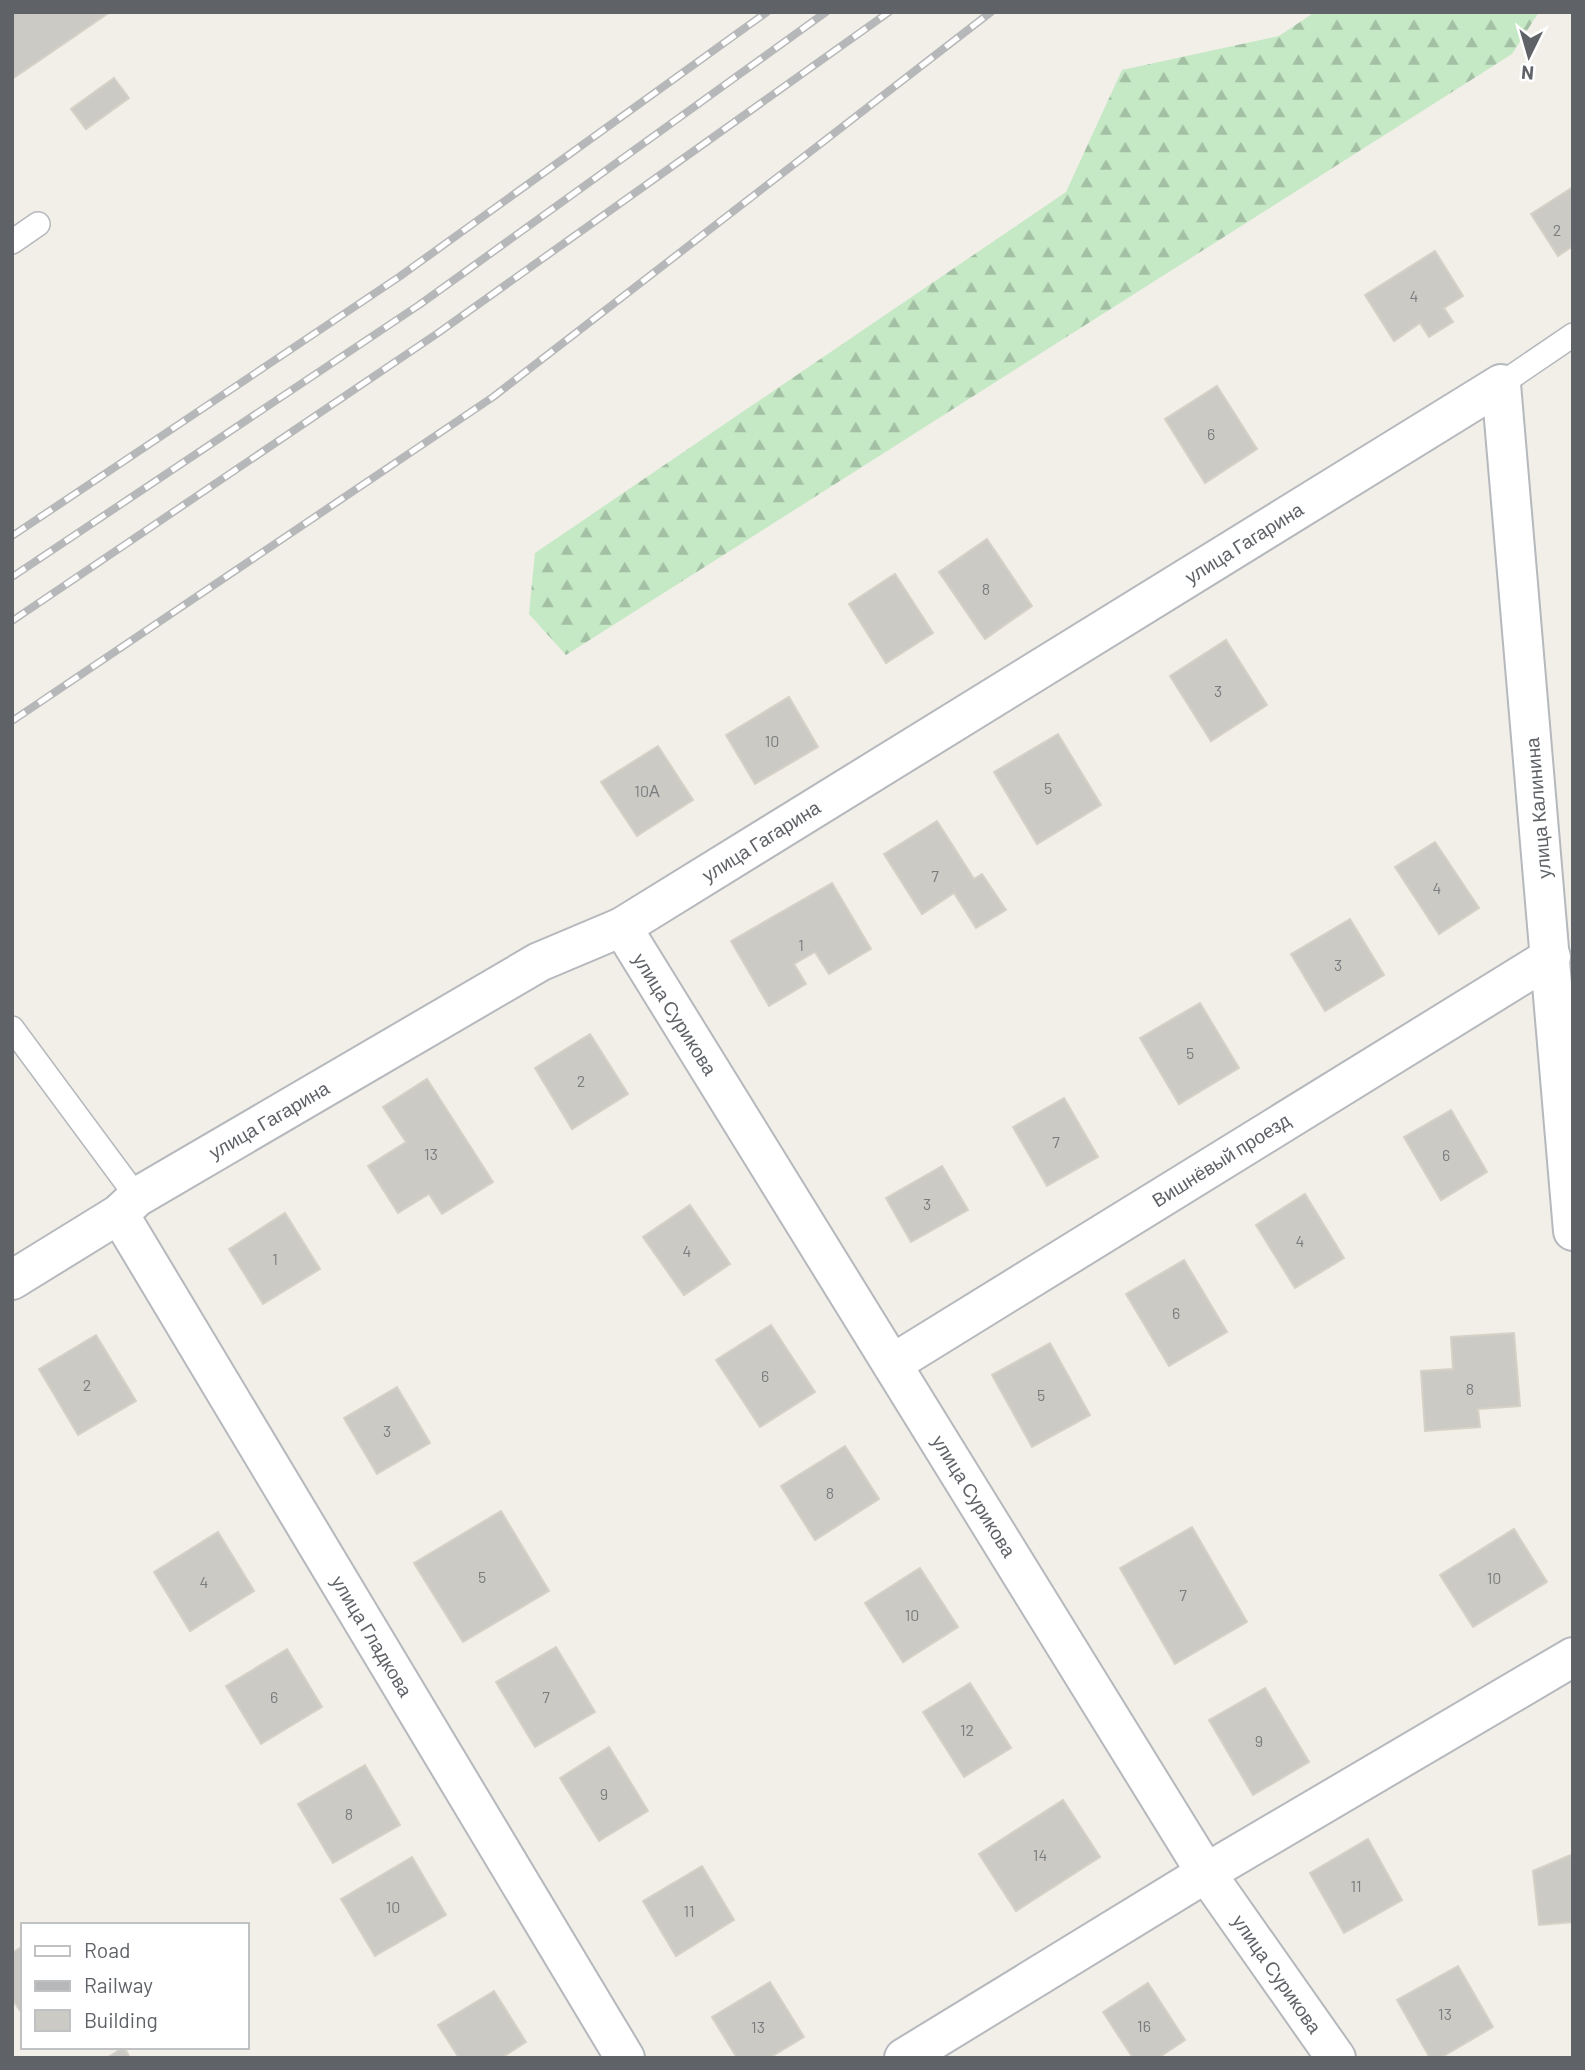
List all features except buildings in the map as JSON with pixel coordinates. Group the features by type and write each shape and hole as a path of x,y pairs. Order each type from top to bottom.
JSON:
{"street":[{"name":"улица Гагарина","path":"12,1280 128,1206 540,962 622,927 1501,384"},
{"name":"улица Калинина","path":"1501,384 1573,1231"},
{"name":"улица Сурикова","path":"622,927 1206,1873 1336,2058"},
{"name":"Вишнёвый проезд","path":"892,1364 1550,957"},
{"name":"улица Гладкова","path":"128,1206 625,2058"},
{"path":"904,2058 1206,1873 1573,1657"}],"lane":[{"path":"12,242 38,225"},
{"path":"1501,384 1573,335"},
{"path":"12,1028 128,1206"}],"green space":[{"path":"1315,12 1539,12 1512,54 566,655 529,614 535,553 1066,192 1122,70 1279,36"}],"railway":[{"path":"12,536 399,277 767,12"},
{"path":"12,577 419,305 826,12"},
{"path":"12,621 438,333 889,12"},
{"path":"12,721 493,397 991,12"}]}
